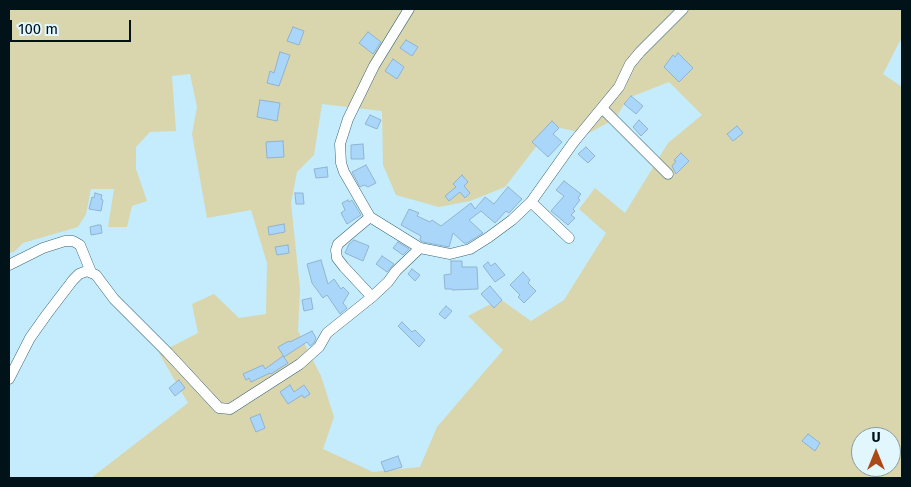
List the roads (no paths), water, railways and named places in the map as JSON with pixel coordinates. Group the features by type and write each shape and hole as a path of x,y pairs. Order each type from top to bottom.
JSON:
{"street":[{"path":"409,9 374,66 348,119 340,144 340,154 344,172 370,217 420,248 450,254 470,249 512,220 531,202 564,155 619,88 630,64 683,9"},
{"path":"602,108 668,174"},
{"path":"531,202 569,238"},
{"path":"370,217 338,244 336,250 338,258 344,267 372,297"},
{"path":"9,265 43,248 65,240 73,240 80,245 91,272"},
{"path":"9,379 30,338 62,294 79,274 91,272 96,275 114,299 219,408 224,410 236,407 300,364 319,347 327,333 372,297 420,248"}]}
